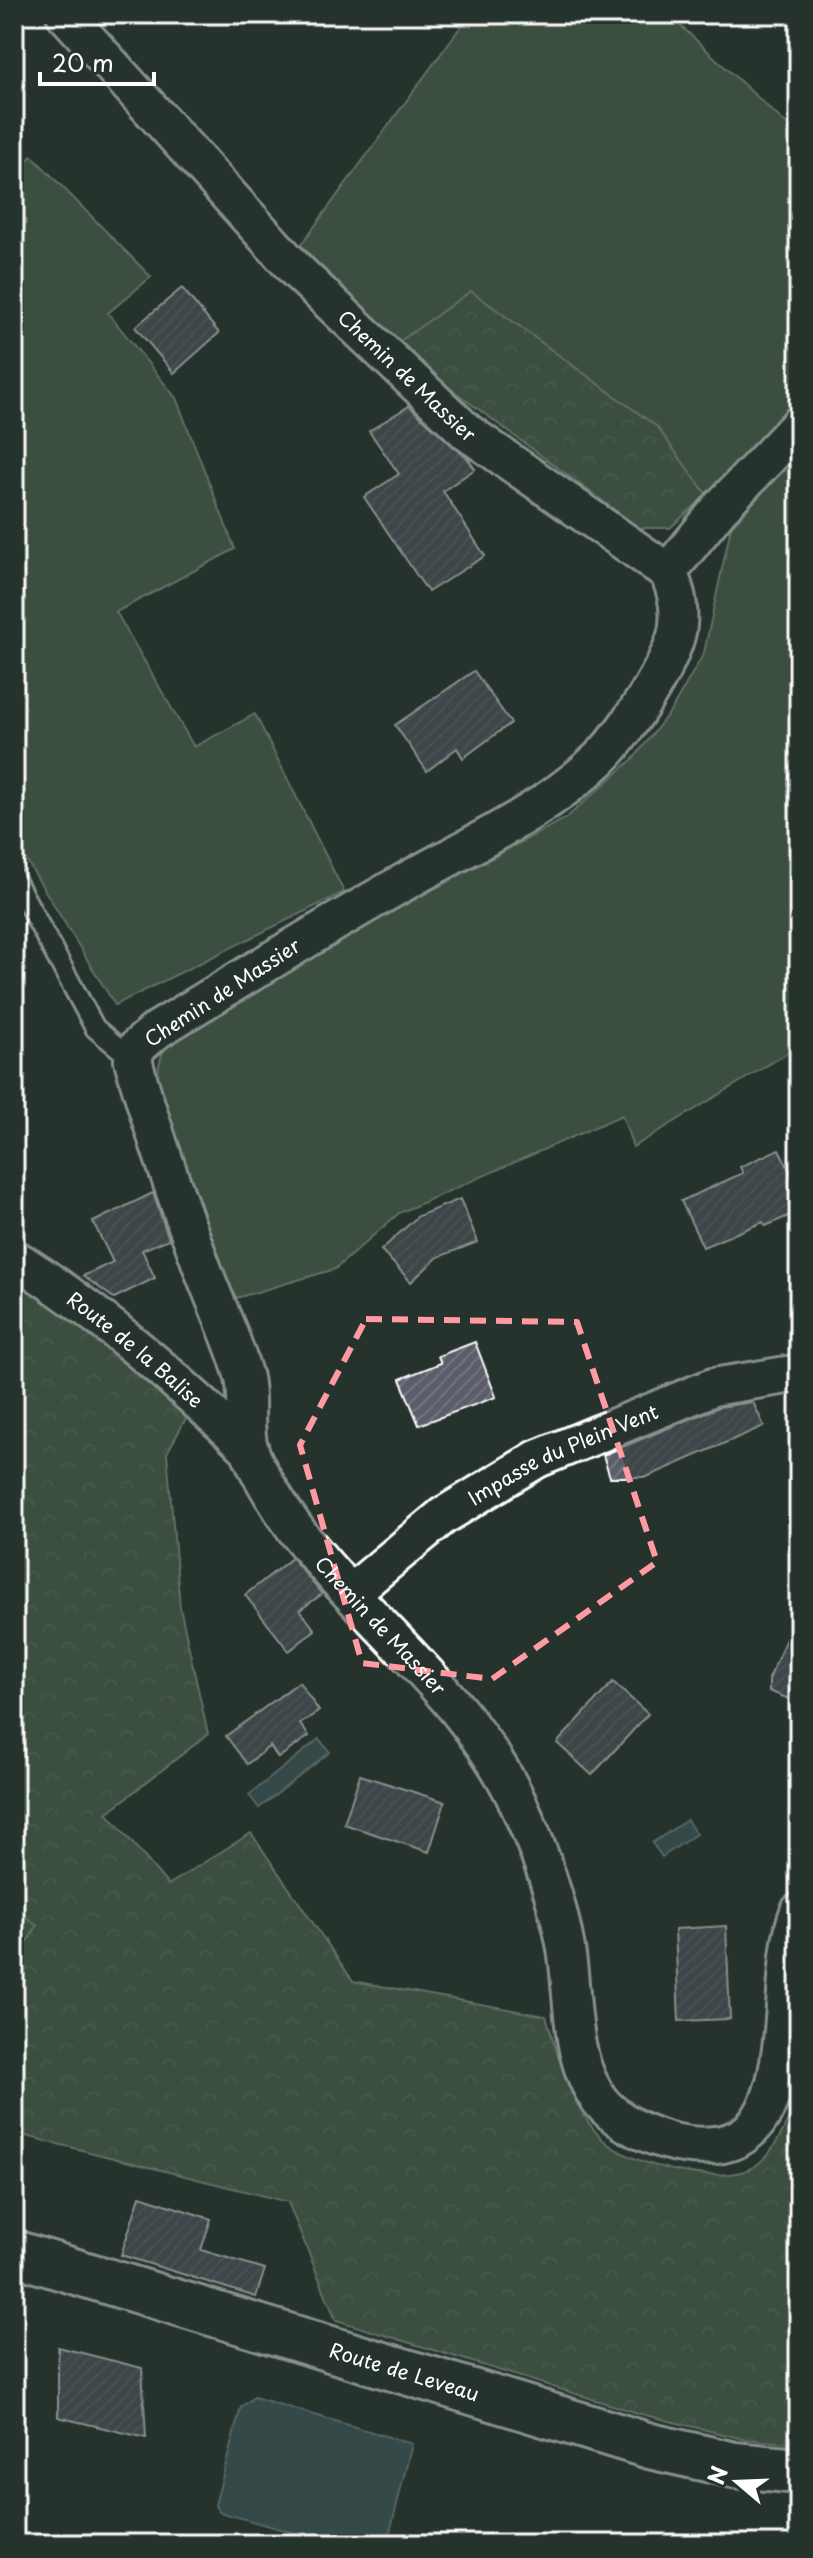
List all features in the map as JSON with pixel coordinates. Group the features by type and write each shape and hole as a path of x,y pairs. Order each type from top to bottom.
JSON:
{"street":[{"name":"Chemin de Massier","path":"65,14 296,270 467,432 668,572 677,594 678,628 664,663 634,715 599,760 533,809 310,936 157,1030 137,1047 133,1060 176,1197 244,1379 250,1450 296,1529 470,1728 516,1799 546,1870 566,1945 576,2037 589,2079 598,2099 616,2118 637,2131 675,2143 707,2145 737,2139 754,2124 782,2061 788,1955 799,1912"},
{"path":"668,572 720,508 799,425"},
{"name":"Route de la Balise","path":"14,1258 57,1285 188,1391 250,1450"},
{"name":"Impasse du Plein Vent","path":"352,1592 443,1516 537,1459 713,1387 760,1376 799,1373"},
{"name":"Route de Leveau","path":"14,2253 650,2446 734,2465 799,2471"}],"lane":[{"path":"14,878 95,1028 133,1060"}],"highlighted area":[{"path":"366,1319 577,1322 657,1562 492,1679 362,1663 300,1445"}],"green space":[{"path":"470,14 668,14 799,136 799,402 707,495 656,426 393,346 301,245"},
{"path":"32,156 151,277 108,313 176,398 235,549 116,612 194,747 255,714 344,892 115,1005 14,840 14,172"},
{"path":"471,291 656,426 707,495 670,528 639,528 393,346"},
{"path":"799,453 799,1046 633,1147 622,1115 399,1213 335,1269 233,1299 159,1104 159,1064 176,1028 566,818 634,758 672,709 704,653 731,527"},
{"path":"14,1277 111,1344 190,1411 167,1453 180,1607 208,1734 107,1813 168,1885 251,1833 353,1981 546,2016 567,2081 582,2112 602,2139 634,2158 655,2166 703,2174 744,2171 759,2163 772,2149 799,2094 799,2444 743,2439 641,2414 336,2320 288,2202 14,2133 14,1965 37,1926 14,1906"},
{"path":"14,1906 37,1926 14,1965"}],"water":[{"path":"319,1739 330,1752 259,1808 249,1795"},
{"path":"687,1820 696,1834 662,1857 652,1843"},
{"path":"254,2397 412,2444 387,2544 334,2544 219,2512 215,2505 241,2407"}],"building":[{"path":"182,288 219,333 174,373 135,327"},
{"path":"409,406 468,459 475,469 443,491 485,556 428,592 364,497 399,474 369,431"},
{"path":"474,671 511,723 463,758 457,748 427,771 395,725"},
{"path":"779,1149 799,1190 799,1211 766,1226 763,1222 703,1247 681,1201 743,1173 740,1167"},
{"path":"153,1193 169,1239 142,1250 155,1278 114,1298 83,1276 113,1262 93,1222"},
{"path":"460,1199 478,1242 438,1257 411,1282 381,1250 418,1216"},
{"path":"475,1342 496,1397 419,1425 400,1379 441,1363 438,1356"},
{"path":"753,1402 764,1426 647,1477 610,1477 603,1455 719,1407"},
{"path":"292,1558 322,1594 300,1610 315,1630 289,1651 245,1595"},
{"path":"799,1608 799,1703 769,1691 769,1679"},
{"path":"299,1682 319,1711 300,1724 309,1736 278,1758 270,1746 247,1764 226,1736"},
{"path":"613,1682 648,1714 592,1775 557,1743"},
{"path":"360,1775 445,1802 429,1852 344,1824"},
{"path":"726,1926 730,2019 679,2021 675,1929"},
{"path":"140,2196 211,2219 201,2250 265,2269 256,2297 121,2255"},
{"path":"58,2347 142,2368 146,2438 58,2417"}]}
